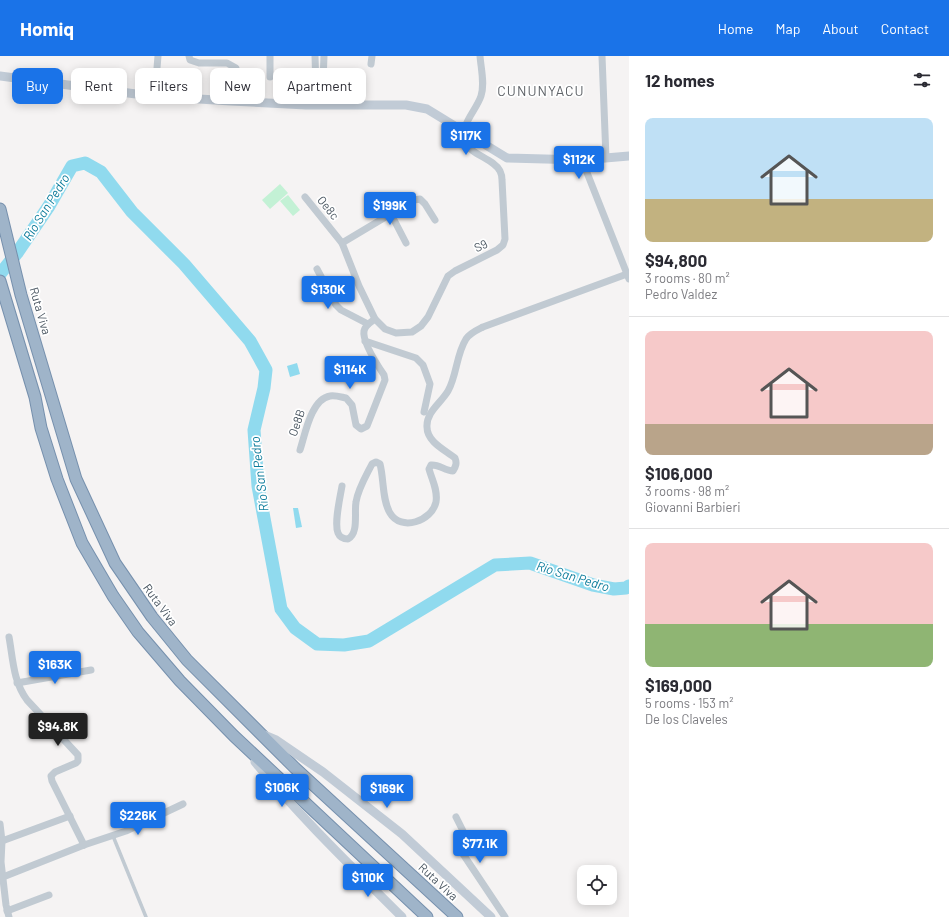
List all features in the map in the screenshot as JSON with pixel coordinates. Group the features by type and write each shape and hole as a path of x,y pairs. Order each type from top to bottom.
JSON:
{"highway":[{"name":"Ruta Viva","path":"0,209 21,295 76,479 115,563 152,618 187,660 295,768 457,917"},
{"path":"0,281 28,372 41,428 57,479 82,543 113,596 138,632 180,681 234,736 427,917"}],"main road":[{"path":"0,76 135,94"},
{"path":"265,103 306,105 406,104 427,108 463,130 482,144 507,158 582,160 629,156"},
{"path":"261,734 276,740 323,772 396,830 491,917"},
{"path":"234,736 270,780 349,864 402,917"}],"street":[{"path":"157,68 158,56"},
{"path":"189,56 190,60 199,63 227,63 236,68"},
{"path":"270,56 270,77"},
{"path":"306,105 316,88 316,56"},
{"path":"322,105 324,56"},
{"path":"371,64 372,56"},
{"path":"463,130 481,96 483,82 480,56"},
{"path":"602,56 606,158"},
{"name":"S9","path":"375,319 385,329 396,333 412,332 421,326 428,317 448,276 497,250 502,245 504,231 502,180 500,171 469,147 463,130"},
{"path":"342,486 337,524 338,534 342,538 348,540 352,537 355,530 356,500 372,464 376,462 380,464 386,504 392,516 404,523 410,524 425,517 436,504 435,484 429,469 431,465 435,464 447,471 453,471 456,462 455,458 434,443 428,433 428,420 433,409 451,386 461,348 466,338 483,327 628,276 582,160"},
{"name":"Oe8c","path":"305,197 342,243 359,286 375,319"},
{"path":"342,243 414,200 420,199 435,220"},
{"path":"391,214 406,244"},
{"path":"317,269 336,305 341,310 368,324"},
{"path":"375,319 368,324 364,331 365,341 416,358 423,365 430,384 424,412"},
{"name":"Oe8B","path":"300,450 314,408 319,402 330,396 346,398 352,405 356,426 361,429 367,426 384,380 384,375 365,341"},
{"path":"9,637 20,691 78,755 78,761 76,763 55,772 51,776 52,781 84,845"},
{"path":"17,682 90,670"},
{"path":"3,877 84,845 113,836 183,804"},
{"path":"2,841 70,816"},
{"path":"456,817 466,837 462,851 463,854 505,917"},
{"path":"0,824 2,841 0,862 8,914 49,896"}],"lane":[{"path":"113,836 146,917"}],"green space":[{"path":"280,184 288,193 270,209 262,200"},
{"path":"288,195 300,210 293,216 280,201"}],"water":[{"path":"297,363 300,374 290,377 287,366"},
{"path":"293,508 298,508 302,527 296,528"}],"waterway":[{"name":"Río San Pedro","path":"0,274 17,253 49,206 72,166 85,163 101,172 132,212 184,264 250,341 266,370 264,388 254,430 258,486 281,609 295,628 317,644 344,645 369,641 495,565 530,563 593,585 614,589 626,588 629,586"}],"district":[{"name":"CUNUNYACU","path":"541,91"}]}
